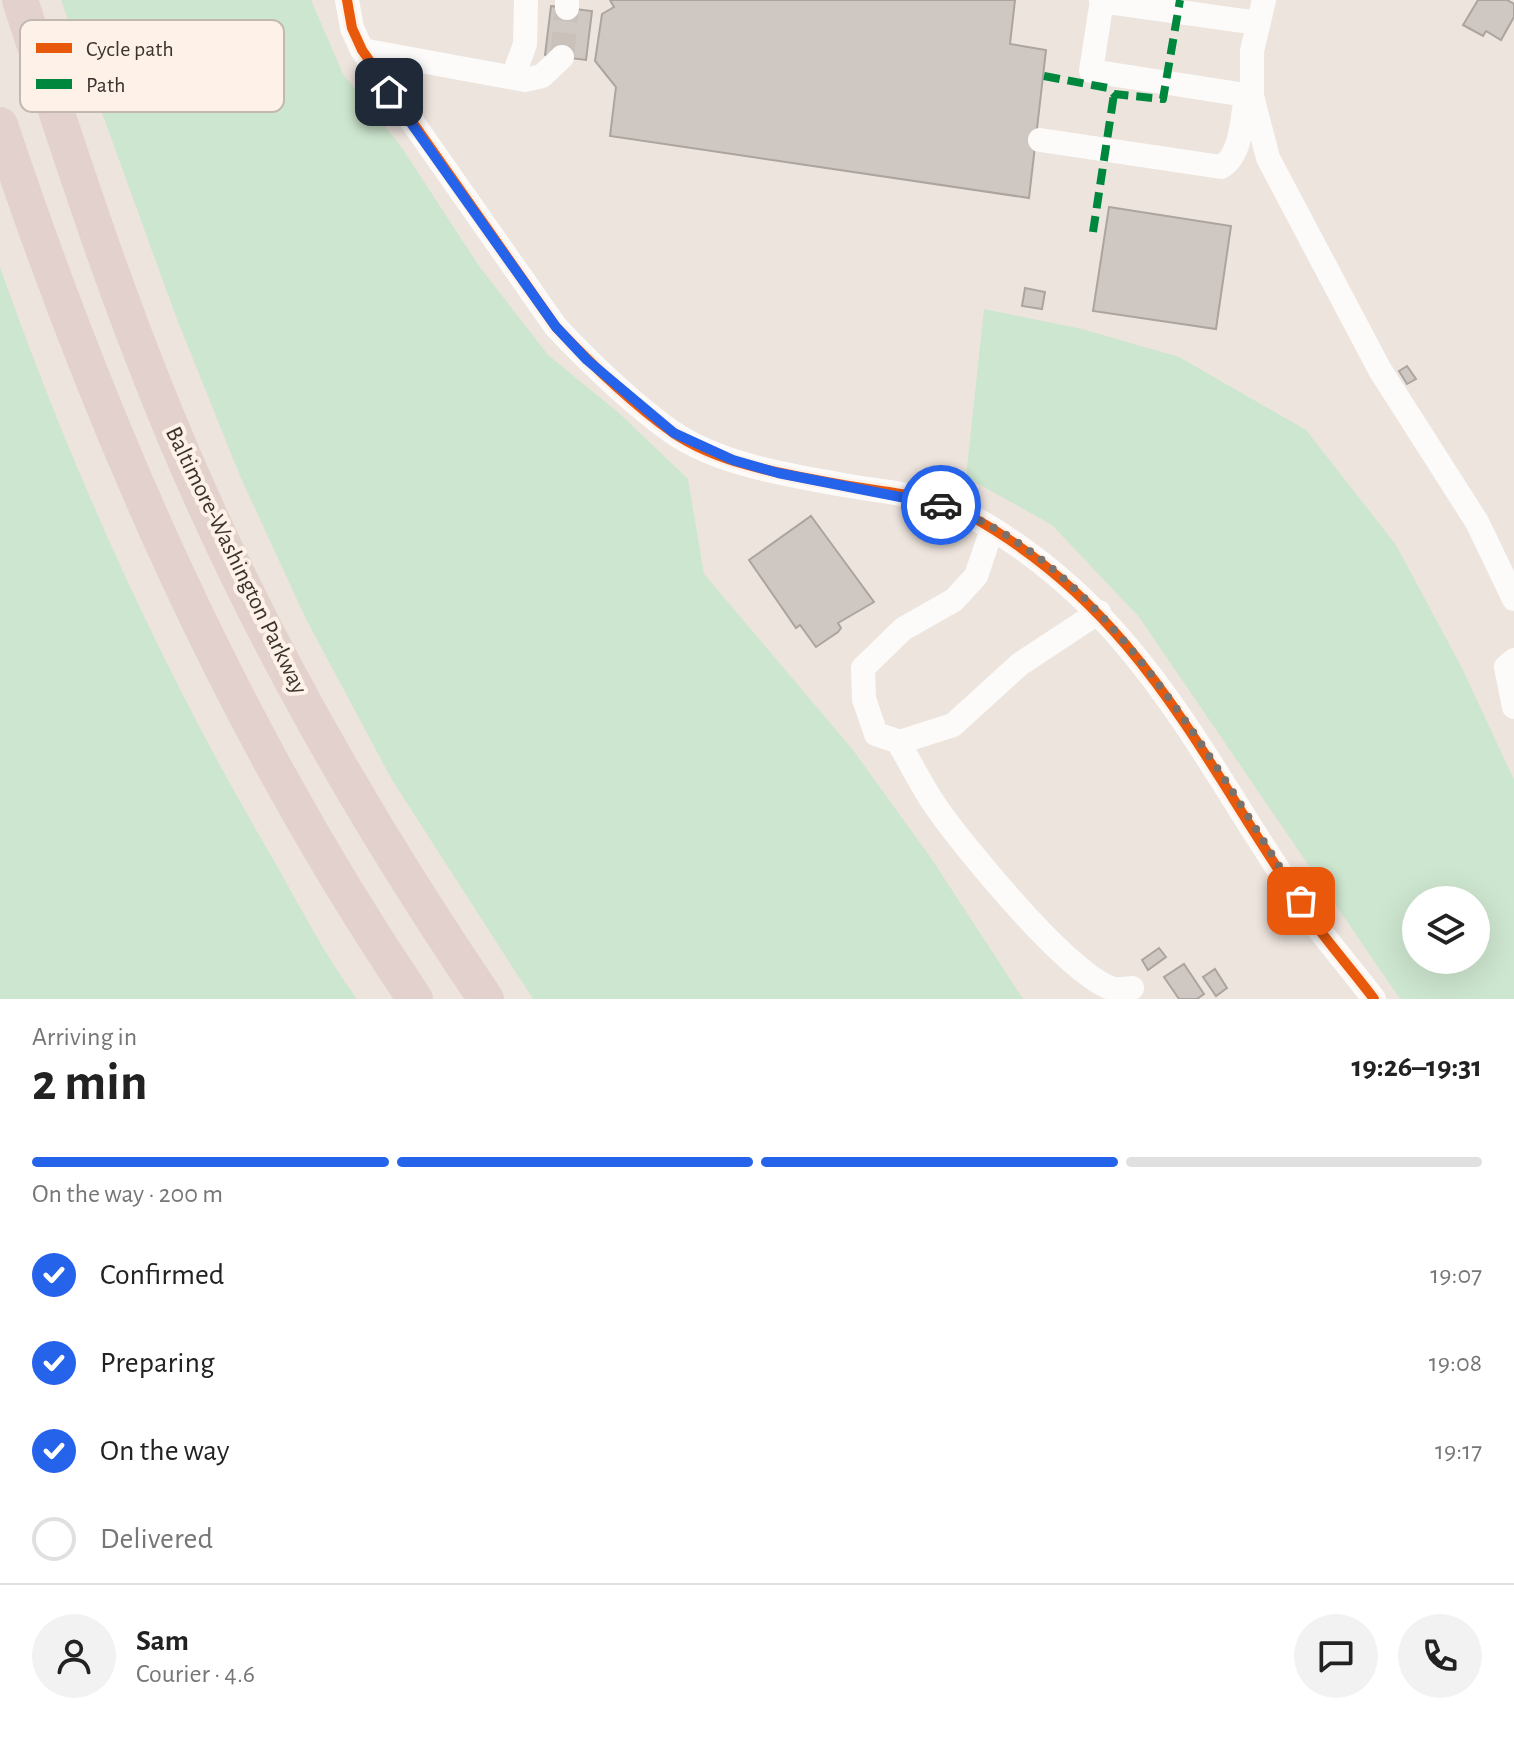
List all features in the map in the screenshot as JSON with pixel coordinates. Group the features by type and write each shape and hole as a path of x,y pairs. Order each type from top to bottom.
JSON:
{"highway":[{"name":"Baltimore-Washington Parkway","path":"20,0 26,20"},
{"name":"Baltimore-Washington Parkway","path":"56,112 133,333 200,495 271,638 352,789 430,916 486,999"},
{"path":"0,125 80,352 147,514 218,664 298,811 415,999"}],"street":[{"path":"347,0 352,28 362,50 556,327 587,360 674,433 733,460 778,473 964,512 1048,565 1099,612 1183,716 1318,927 1374,999"},
{"path":"513,77 525,44 526,0"},
{"path":"1040,140 1221,167 1230,162 1236,149 1249,96 1252,51 1261,12 1102,1 1091,71 1249,96"},
{"path":"362,50 525,80 542,76 562,57"},
{"path":"1249,96 1274,171 1380,370 1477,522 1514,599"},
{"path":"992,529 976,576 954,600 903,629 863,668 864,699 876,734 898,742 953,725 1020,664 1099,612"},
{"path":"1514,660 1506,667 1514,707"},
{"path":"898,742 937,809 1002,890 1053,943 1091,975 1115,989 1132,988"}],"green space":[{"path":"61,0 311,0 343,74 402,148 479,266 548,355 620,414 688,479 704,574 853,750 931,858 1023,999 533,999 392,780 306,619 240,476 175,314 102,112 284,112 284,20 68,20"},
{"path":"0,267 89,495 157,644 323,948 357,999 0,999"},
{"path":"984,309 1082,329 1179,357 1306,430 1396,545 1462,668 1514,780 1514,999 1400,999 1139,617 1052,525 966,477"}],"building":[{"path":"610,0 1015,0 1010,44 1046,50 1029,198 610,136 616,87 595,61 602,14 614,7"},
{"path":"1478,0 1507,0 1514,4 1514,17 1501,40 1486,31 1483,36 1463,25"},
{"path":"551,6 592,11 586,60 545,55"},
{"path":"1109,207 1231,226 1216,329 1093,311"},
{"path":"1025,288 1045,292 1042,309 1022,306"},
{"path":"1407,366 1416,379 1407,384 1399,371"},
{"path":"811,516 874,602 838,623 841,628 838,632 816,647 800,625 796,628 749,560"},
{"path":"1159,948 1166,957 1148,970 1142,960"},
{"path":"1184,964 1204,994 1197,999 1179,999 1164,977"},
{"path":"1215,969 1227,988 1216,996 1203,977"}],"tunnel":[{"path":"562,57 567,8"}],"marked path":[{"path":"1044,76 1108,88 1114,94 1163,99 1180,0"},
{"path":"1093,232 1114,94"}],"cycle path":[{"path":"347,0 352,28 362,50 556,327 597,369 672,432 710,452 774,472 904,494 953,507 1029,554 1082,598 1128,647 1168,699 1318,928 1374,999"}],"way so far":[{"path":"941,505 964,512 1048,565 1099,612 1183,716 1301,901"}],"route":[{"path":"389,92 556,327 587,360 674,433 733,460 778,473 941,505"}]}
